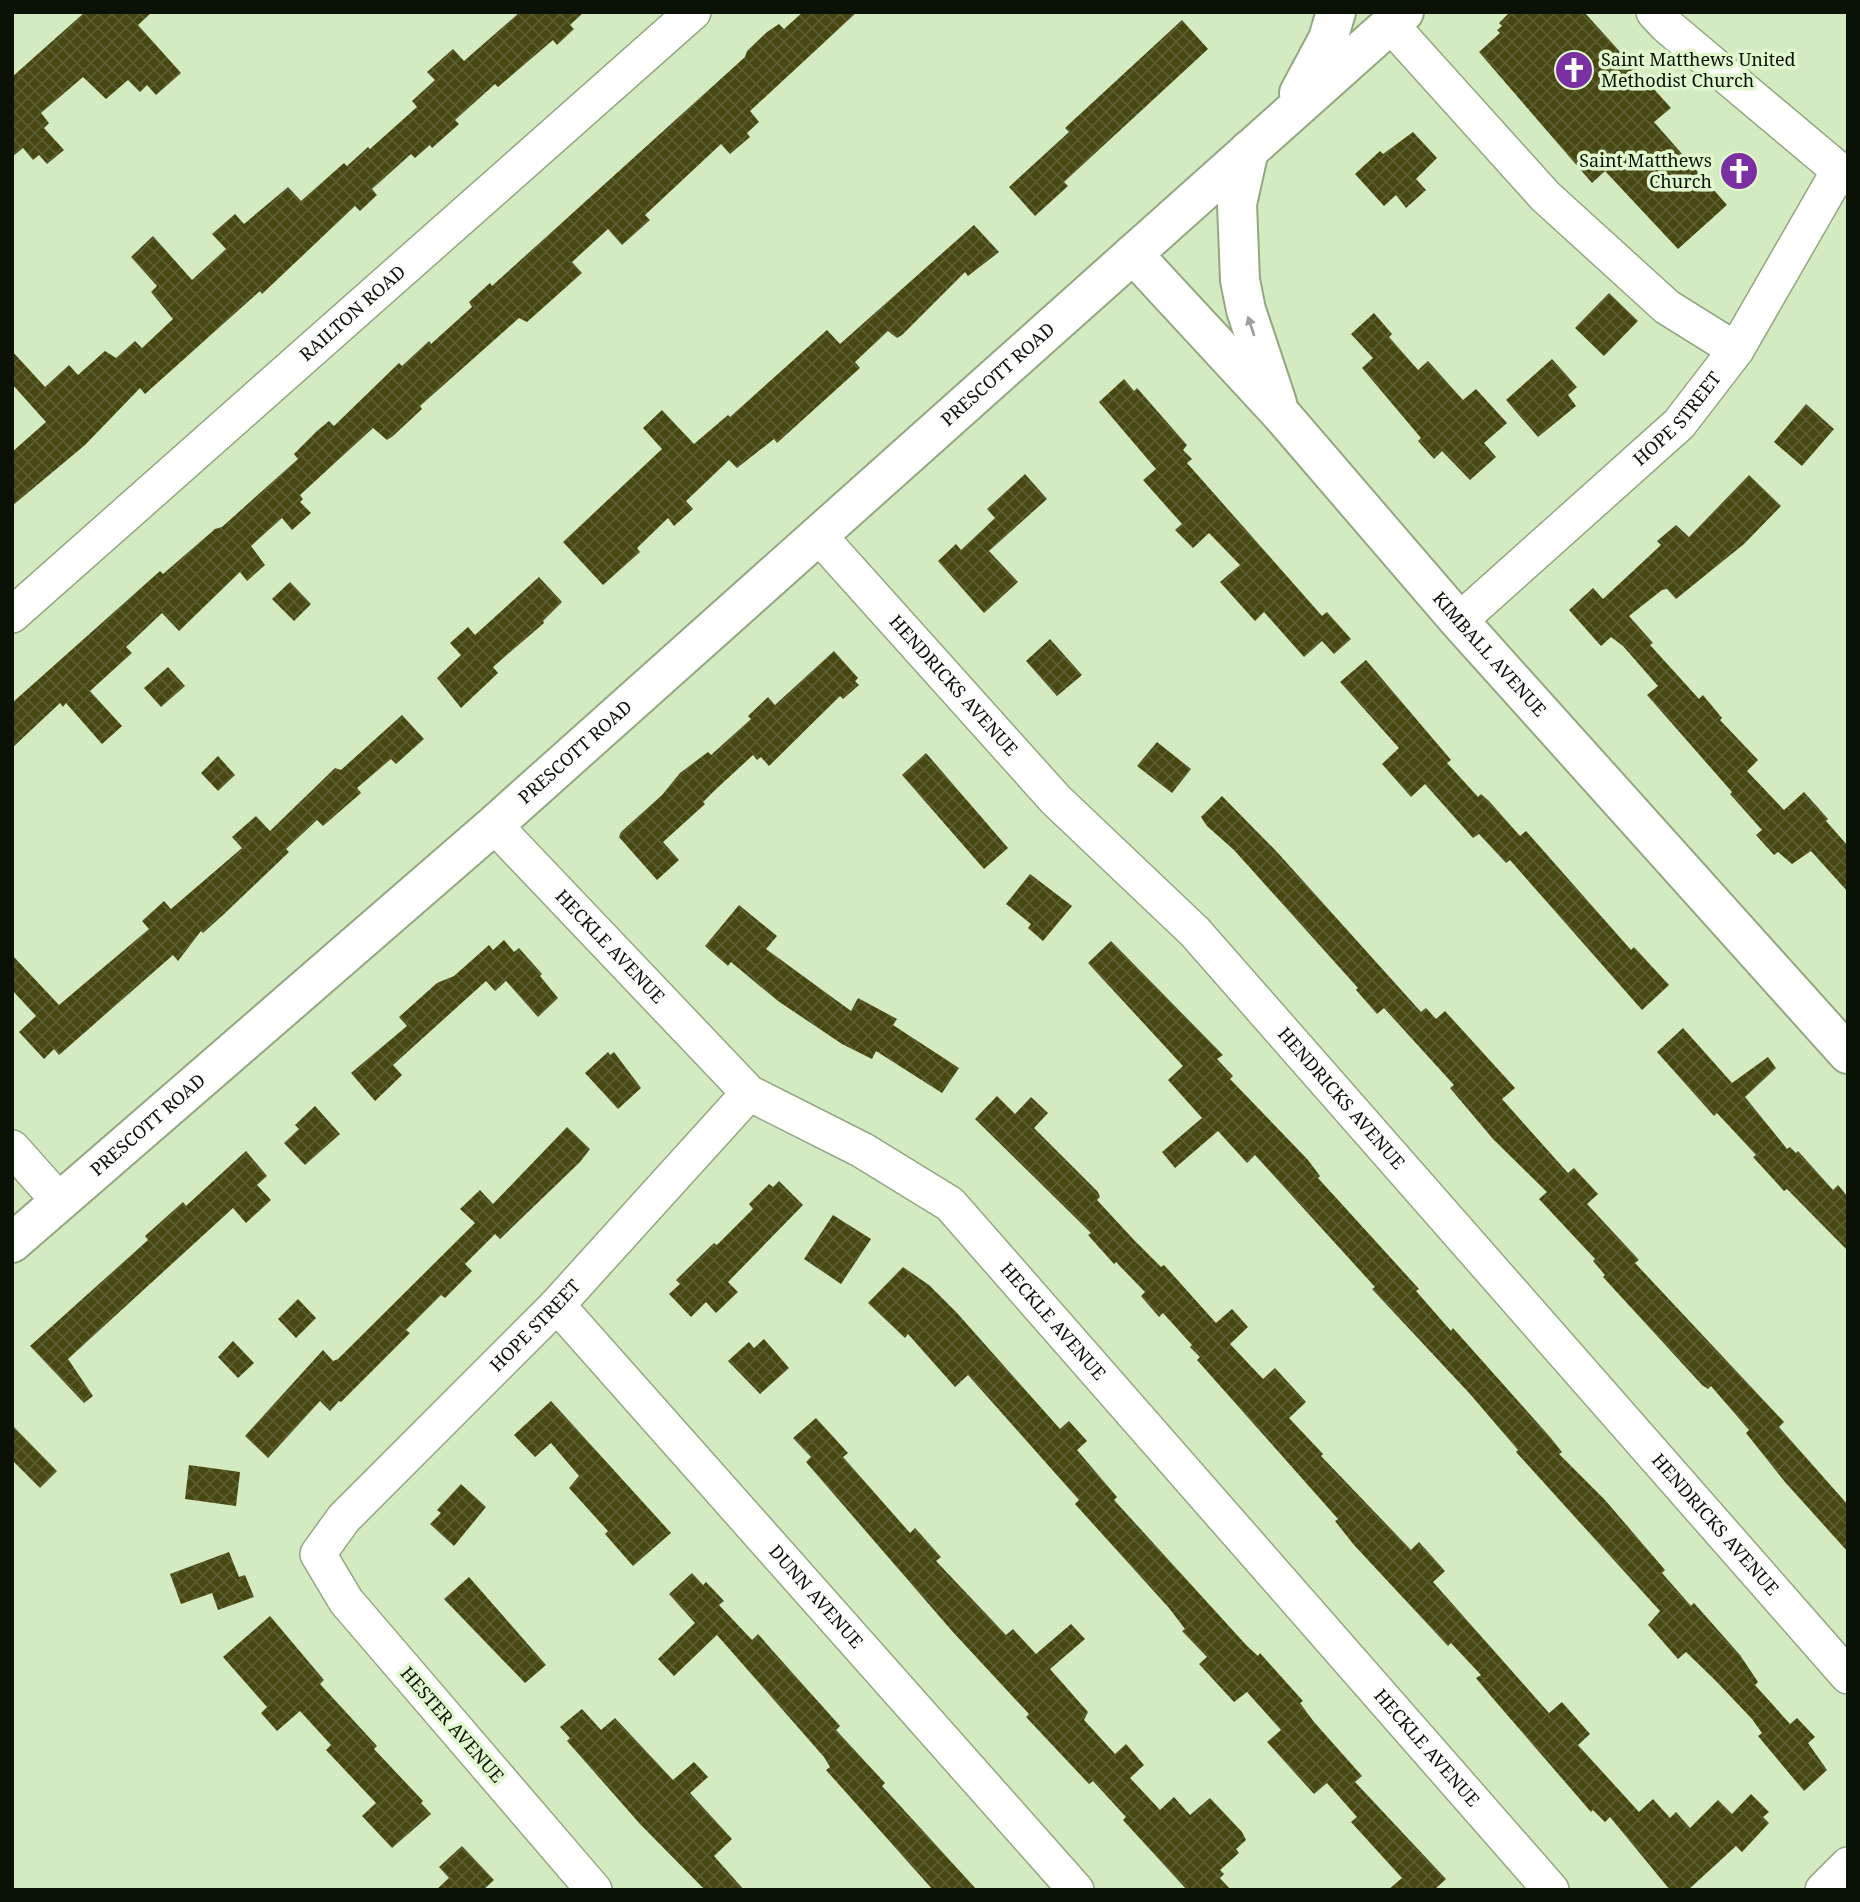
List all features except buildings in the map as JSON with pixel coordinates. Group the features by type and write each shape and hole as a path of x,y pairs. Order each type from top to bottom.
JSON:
{"main road":[{"path":"1285,118 1328,39 1336,12"},
{"path":"1285,118 1397,18"},
{"name":"PRESCOTT ROAD","path":"12,1244 494,825 1285,118"},
{"path":"1249,150 1237,204 1240,280 1246,310 1280,414"},
{"name":"KIMBALL AVENUE","path":"1133,254 1280,414 1459,621 1848,1054"}],"street":[{"name":"RAILTON ROAD","path":"12,615 693,12"},
{"path":"1654,12 1843,174"},
{"path":"1397,18 1545,195 1667,307 1736,350"},
{"name":"HOPE STREET","path":"1459,621 1679,424 1736,350 1843,174"},
{"name":"HENDRICKS AVENUE","path":"820,536 1056,800 1195,932 1848,1676"},
{"name":"HECKLE AVENUE","path":"494,825 749,1093 862,1150 950,1204 1551,1890"},
{"name":"HOPE STREET","path":"318,1554 344,1518 557,1305 749,1093"},
{"path":"12,1148 60,1202"},
{"name":"DUNN AVENUE","path":"557,1305 1076,1890"},
{"name":"HESTER AVENUE","path":"318,1554 346,1601 594,1890"},
{"path":"1823,1890 1848,1865"}],"place":[{"name":"Saint Matthews United Methodist Church","path":"1574,70"},
{"name":"Saint Matthews Church","path":"1739,171"}]}
